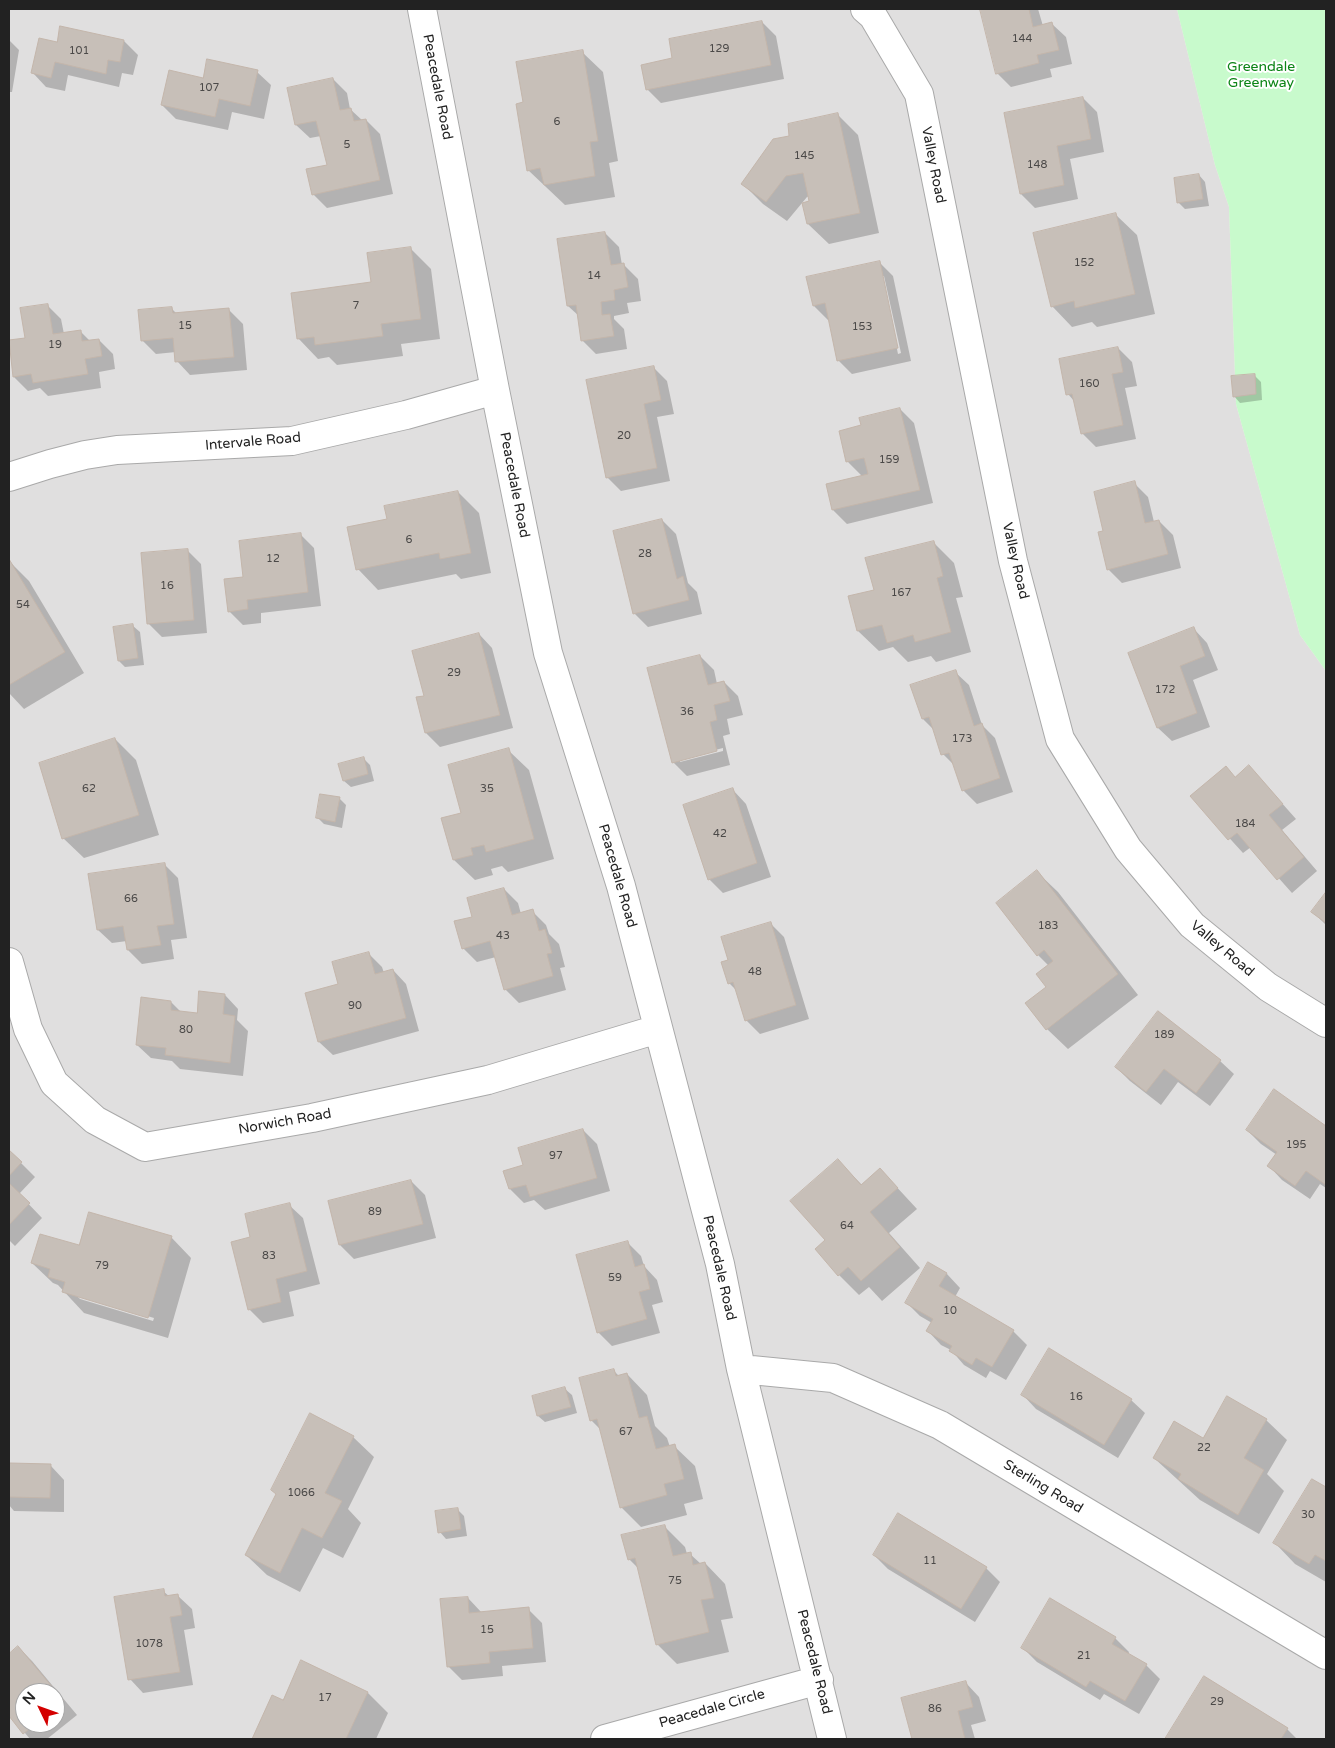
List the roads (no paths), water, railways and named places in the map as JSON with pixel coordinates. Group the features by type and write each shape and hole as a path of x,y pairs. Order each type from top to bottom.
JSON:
{"street":[{"name":"Peacedale Road","path":"422,9 548,654 621,886 720,1264 741,1370 819,1680 832,1739"},
{"name":"Valley Road","path":"866,9 874,16 919,94 1013,561 1060,739 1128,848 1192,925 1268,987 1326,1023"},
{"name":"Intervale Road","path":"9,477 85,455 117,450 292,441 406,415 495,390"},
{"name":"Norwich Road","path":"9,962 28,1029 54,1083 95,1120 145,1147 312,1118 488,1080 658,1029"},
{"name":"Sterling Road","path":"741,1370 833,1378 940,1425 1326,1655"},
{"name":"Peacedale Circle","path":"605,1739 819,1680"}],"park label":[{"name":"Greendale Greenway","path":"1261,76"}]}
